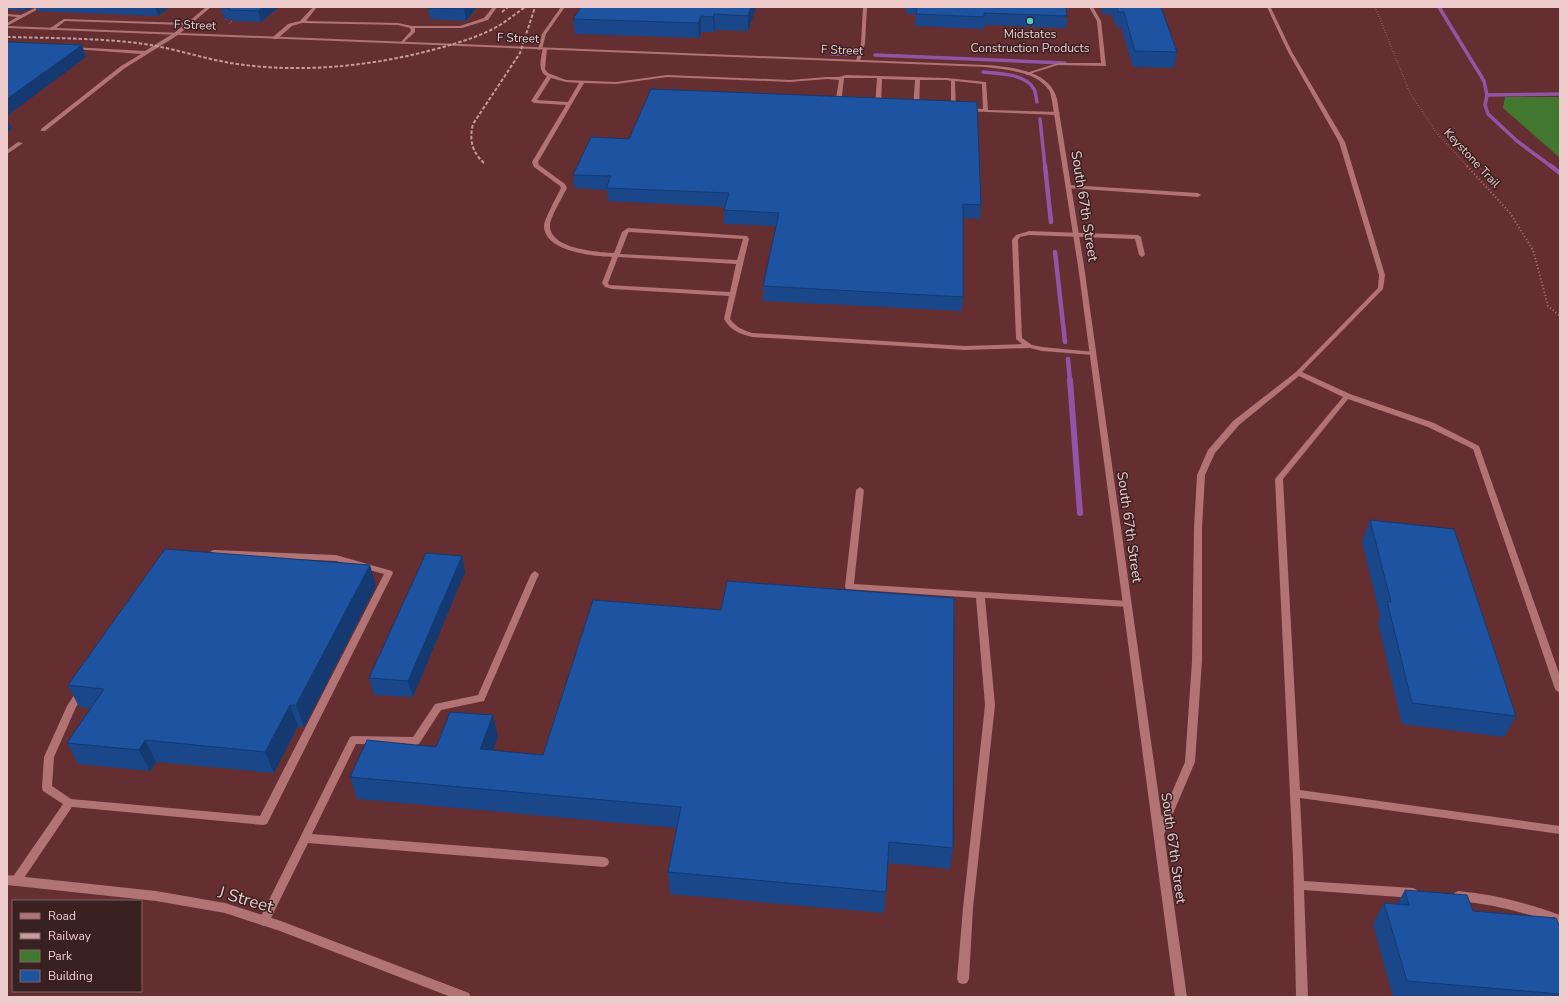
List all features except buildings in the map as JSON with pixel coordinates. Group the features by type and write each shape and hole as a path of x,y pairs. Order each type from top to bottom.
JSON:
{"street":[{"path":"7,26 40,7"},
{"path":"43,130 123,67 176,34 209,7"},
{"path":"302,22 315,7"},
{"path":"275,38 290,25 302,22 398,24 412,27 460,27 486,19 495,7"},
{"path":"563,7 544,34 543,69 546,74 566,81 616,84 667,76 790,81 827,78 842,79 842,77 846,76 953,80 984,83 986,111"},
{"path":"858,61 863,43 865,7"},
{"path":"1028,74 1058,64 1104,65 1099,21 1090,7"},
{"path":"1159,835 1190,762 1197,661 1201,475 1211,452 1236,423 1298,373 1382,288 1382,275 1342,142 1290,52 1269,8"},
{"path":"7,15 22,16"},
{"path":"52,29 64,20 189,24"},
{"name":"F Street","path":"7,26 990,66 1028,74"},
{"path":"402,43 413,31 412,27"},
{"path":"69,48 146,53"},
{"name":"South 67th Street","path":"1028,74 1050,88 1053,93 1057,113 1093,353 1181,997"},
{"path":"550,76 534,101 569,104"},
{"path":"878,107 880,77"},
{"path":"916,108 918,78"},
{"path":"842,79 838,105 844,106"},
{"path":"953,80 953,110"},
{"path":"582,82 535,162 536,166 563,185 564,188 547,224 547,230 551,238 563,245 581,252 740,262"},
{"path":"871,107 886,107"},
{"path":"909,108 924,109"},
{"path":"946,110 1057,113"},
{"path":"7,152 20,143"},
{"path":"1069,187 1198,195"},
{"path":"732,294 607,286 605,283 626,232 632,230 745,237 746,239 727,319 730,325 741,332 752,335 965,348 1030,346 1042,349 1093,353"},
{"path":"1030,346 1019,339 1015,240 1018,236 1029,233 1138,237 1142,255"},
{"path":"1298,373 1347,396 1431,425 1476,448 1560,689"},
{"path":"1302,997 1295,793 1279,479 1347,396"},
{"path":"860,490 849,587 1127,604"},
{"path":"85,686 72,706 50,757 47,788 69,803 263,821 389,573 336,558 207,553"},
{"path":"264,921 353,740 416,741 438,707 481,698 535,574"},
{"path":"963,979 968,908 990,705 980,595"},
{"path":"1295,793 1560,830"},
{"path":"11,881 69,803"},
{"path":"304,838 604,862"},
{"name":"J Street","path":"11,881 156,896 225,908 264,921 465,997"},
{"path":"1299,885 1425,894"},
{"path":"1448,895 1479,897 1516,905 1560,920"}],"path":[{"name":"Keystone Trail","path":"1375,7 1410,93 1436,132 1510,213 1533,250 1548,306 1560,316"},
{"path":"225,20 233,20 228,24"}],"green space":[{"path":"1505,97 1560,97 1560,158 1503,108"}],"waterway":[{"path":"1439,7 1484,81 1487,95"},
{"path":"832,54 847,54"},
{"path":"875,55 1065,63"},
{"path":"983,72 1011,75 1025,80 1034,89 1037,102"},
{"path":"1487,95 1560,94"},
{"path":"1487,95 1485,105 1488,114 1517,141 1552,167"},
{"path":"1040,119 1045,167"},
{"path":"1045,166 1051,222"},
{"path":"1551,166 1560,173"},
{"path":"1055,252 1065,342"},
{"path":"1068,359 1070,381"},
{"path":"1070,380 1080,513"}],"railway":[{"path":"502,12 508,7"},
{"path":"7,37 72,38 121,41 162,47 237,64 264,67 317,68 345,66 398,58 450,45 494,28 525,7"},
{"path":"484,163 477,155 472,145 471,135 473,124 520,53 535,7"}],"place":[{"name":"Midstates Construction Products","path":"1030,21"}]}
